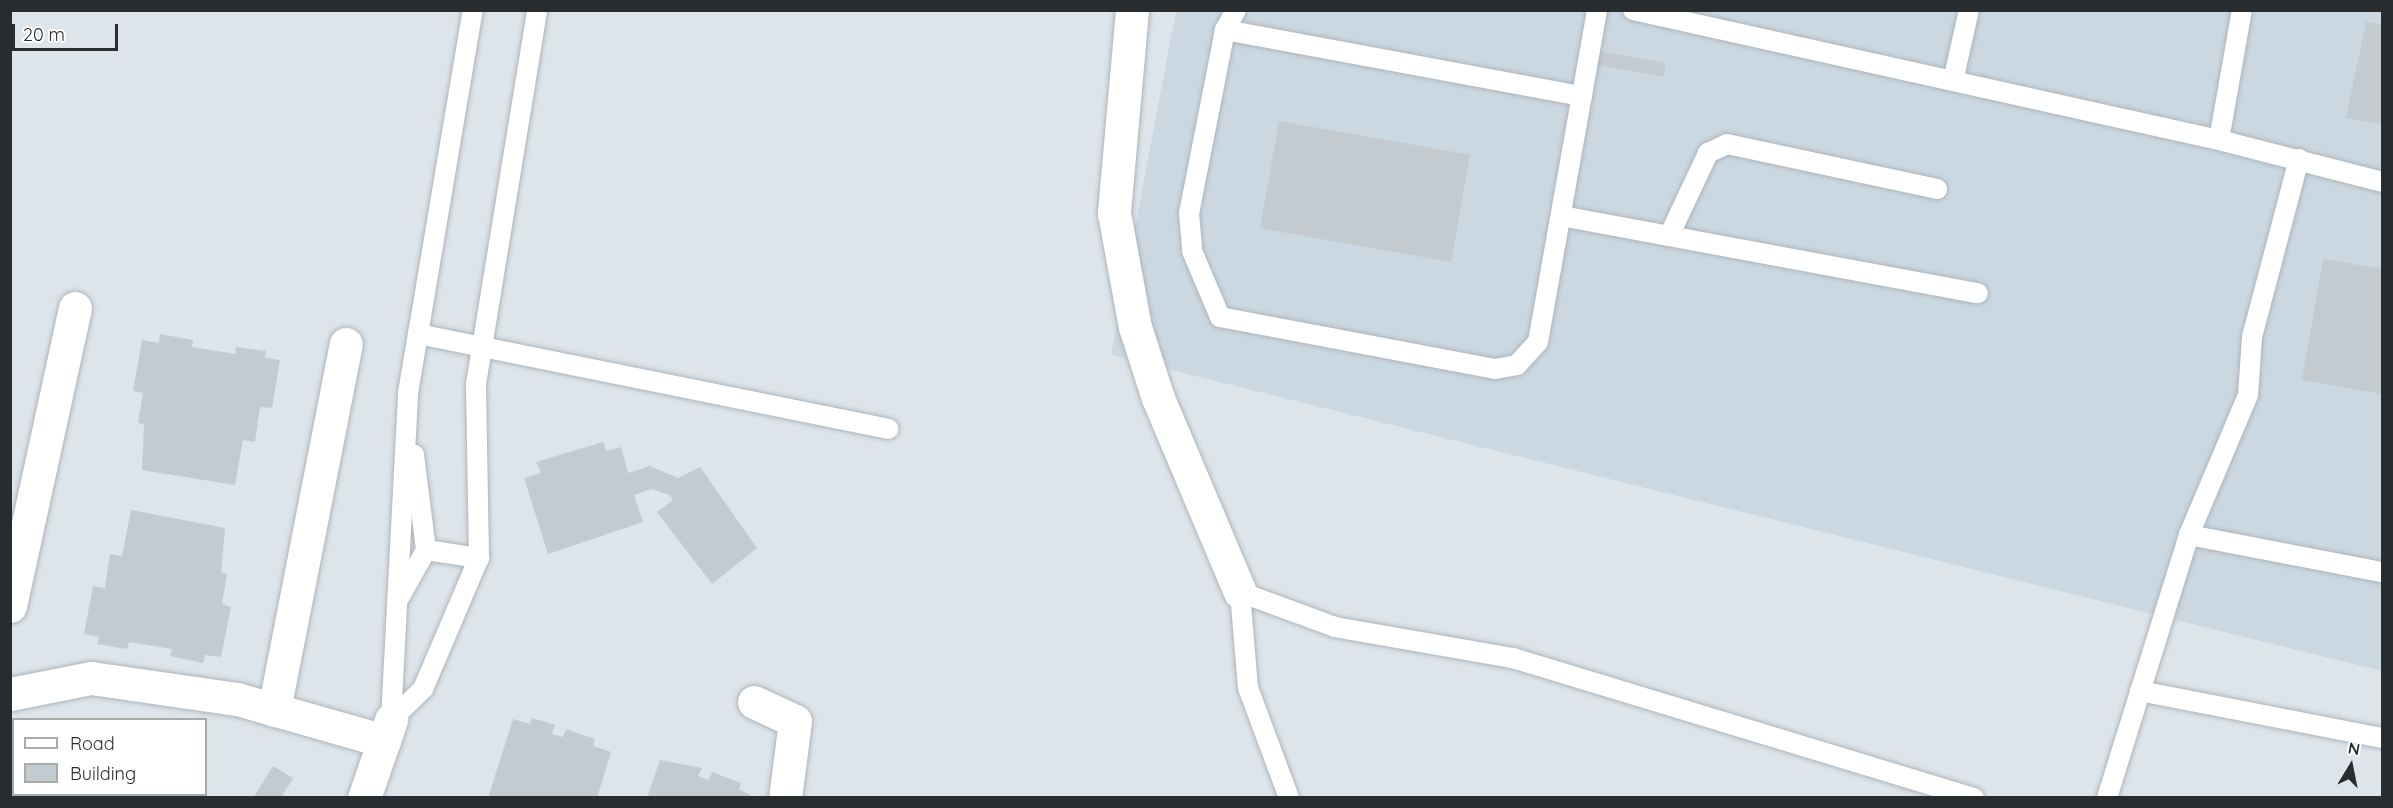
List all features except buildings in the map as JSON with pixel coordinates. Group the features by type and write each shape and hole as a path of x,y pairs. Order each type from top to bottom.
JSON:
{"street":[{"path":"1132,10 1114,213 1135,327 1158,398 1240,592"},
{"path":"10,606 75,308"},
{"path":"274,710 346,344"},
{"path":"10,694 91,678 387,730 367,796"},
{"path":"754,702 795,721 785,798"}],"lane":[{"path":"387,730 397,602 407,408 473,10"},
{"path":"387,730 423,690 479,558 476,384 537,10"},
{"path":"1236,10 1225,30 1189,213 1192,251 1220,317 1495,369 1517,365 1538,342 1597,10"},
{"path":"1633,10 2219,140 2382,182"},
{"path":"1953,81 1969,10"},
{"path":"2219,140 2242,10"},
{"path":"1225,30 1582,96"},
{"path":"1669,236 1708,153 1727,144 1937,189"},
{"path":"2107,798 2189,535 2248,395 2252,337 2299,159"},
{"path":"1561,216 1978,293"},
{"path":"418,334 482,349 888,429"},
{"path":"397,602 426,550 407,408"},
{"path":"2189,535 2382,572"},
{"path":"426,550 479,558"},
{"path":"1289,798 1248,688 1240,592 1335,627 1513,658 1974,798"},
{"path":"2140,691 2382,738"}],"shaded area":[{"path":"1176,11 2382,11 2382,671 1111,355"}]}
